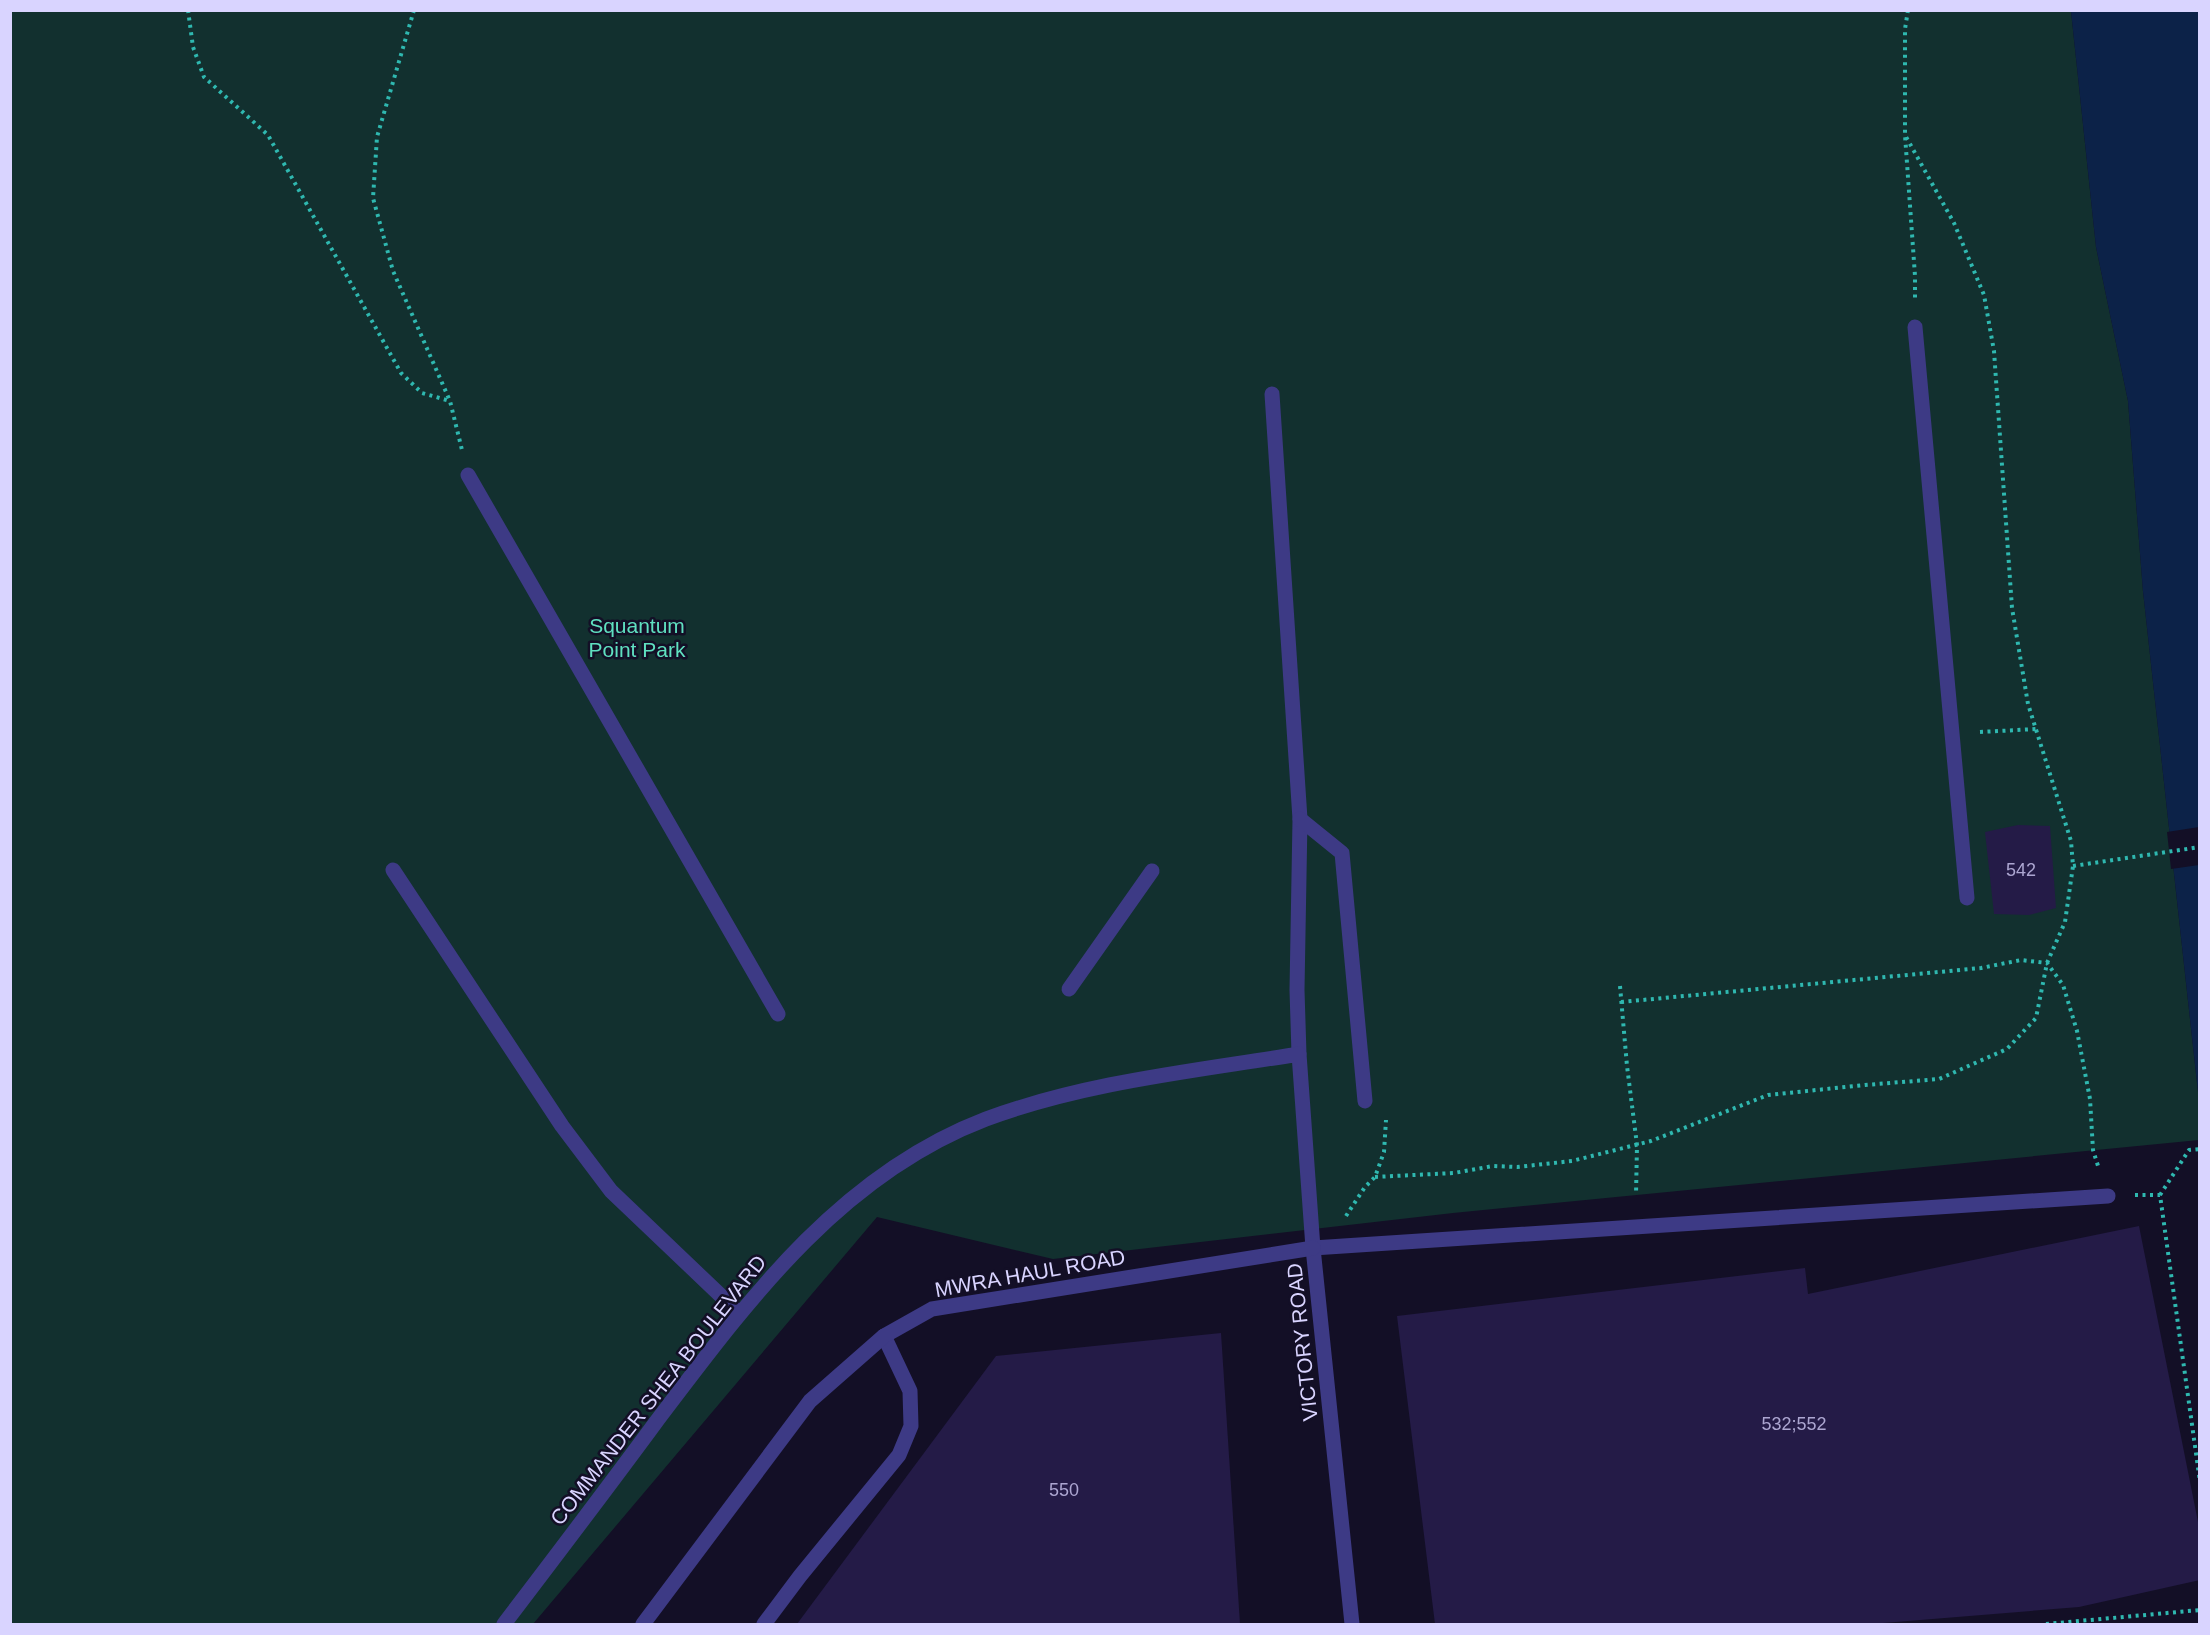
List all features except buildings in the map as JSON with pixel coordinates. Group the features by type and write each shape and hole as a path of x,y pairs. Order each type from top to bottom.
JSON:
{"street":[{"path":"1915,327 1967,898"},
{"name":"VICTORY ROAD","path":"1272,394 1300,819 1297,990 1299,1054 1313,1248 1352,1624"},
{"path":"468,474 778,1014"},
{"path":"1300,819 1342,854 1365,1101"},
{"path":"393,870 562,1126 611,1191 739,1313"},
{"path":"1069,989 1152,871"},
{"name":"COMMANDER SHEA BOULEVARD","path":"504,1624 739,1313 782,1264 858,1194 924,1149 986,1120 1077,1091 1299,1054"},
{"name":"MWRA HAUL ROAD","path":"643,1624 810,1401 884,1336 932,1309 1313,1248 2108,1196"},
{"path":"765,1624 800,1576 899,1455 911,1426 910,1391 884,1336"}],"path":[{"path":"188,10 193,47 204,77 268,135 401,373 422,393 450,401"},
{"path":"414,10 376,137 373,198 393,271 450,401 468,474"},
{"path":"1908,10 1905,29 1905,135 1915,276 1915,327"},
{"path":"1375,1177 1455,1173 1493,1166 1517,1167 1572,1161 1637,1145 1768,1095 1939,1079 2007,1049 2036,1018 2047,963 2065,922 2073,866 2072,841 2028,704 2012,608 1994,351 1984,295 1954,223 1905,135"},
{"path":"1953,734 2036,729"},
{"path":"2073,866 2199,848"},
{"path":"1621,1002 1982,968 2021,960 2047,963 2063,985 2077,1030 2090,1098 2093,1150 2108,1196 2160,1195"},
{"path":"1620,986 1637,1145 1636,1195"},
{"path":"1346,1216 1365,1187 1375,1177 1384,1152 1388,1109"},
{"path":"2199,1149 2189,1150 2160,1195 2199,1482"},
{"path":"2046,1624 2199,1610"}],"green space":[{"name":"Squantum Point Park","path":"11,11 2071,11 2096,247 2128,401 2143,591 2199,1101 2199,1140 1453,1213 1053,1259 877,1217 533,1624 11,1624"}],"water":[{"path":"2071,11 2199,11 2199,1101 2143,591 2128,401 2096,247"}],"pier":[{"path":"2199,827 2199,865 2171,869 2167,832"}]}
